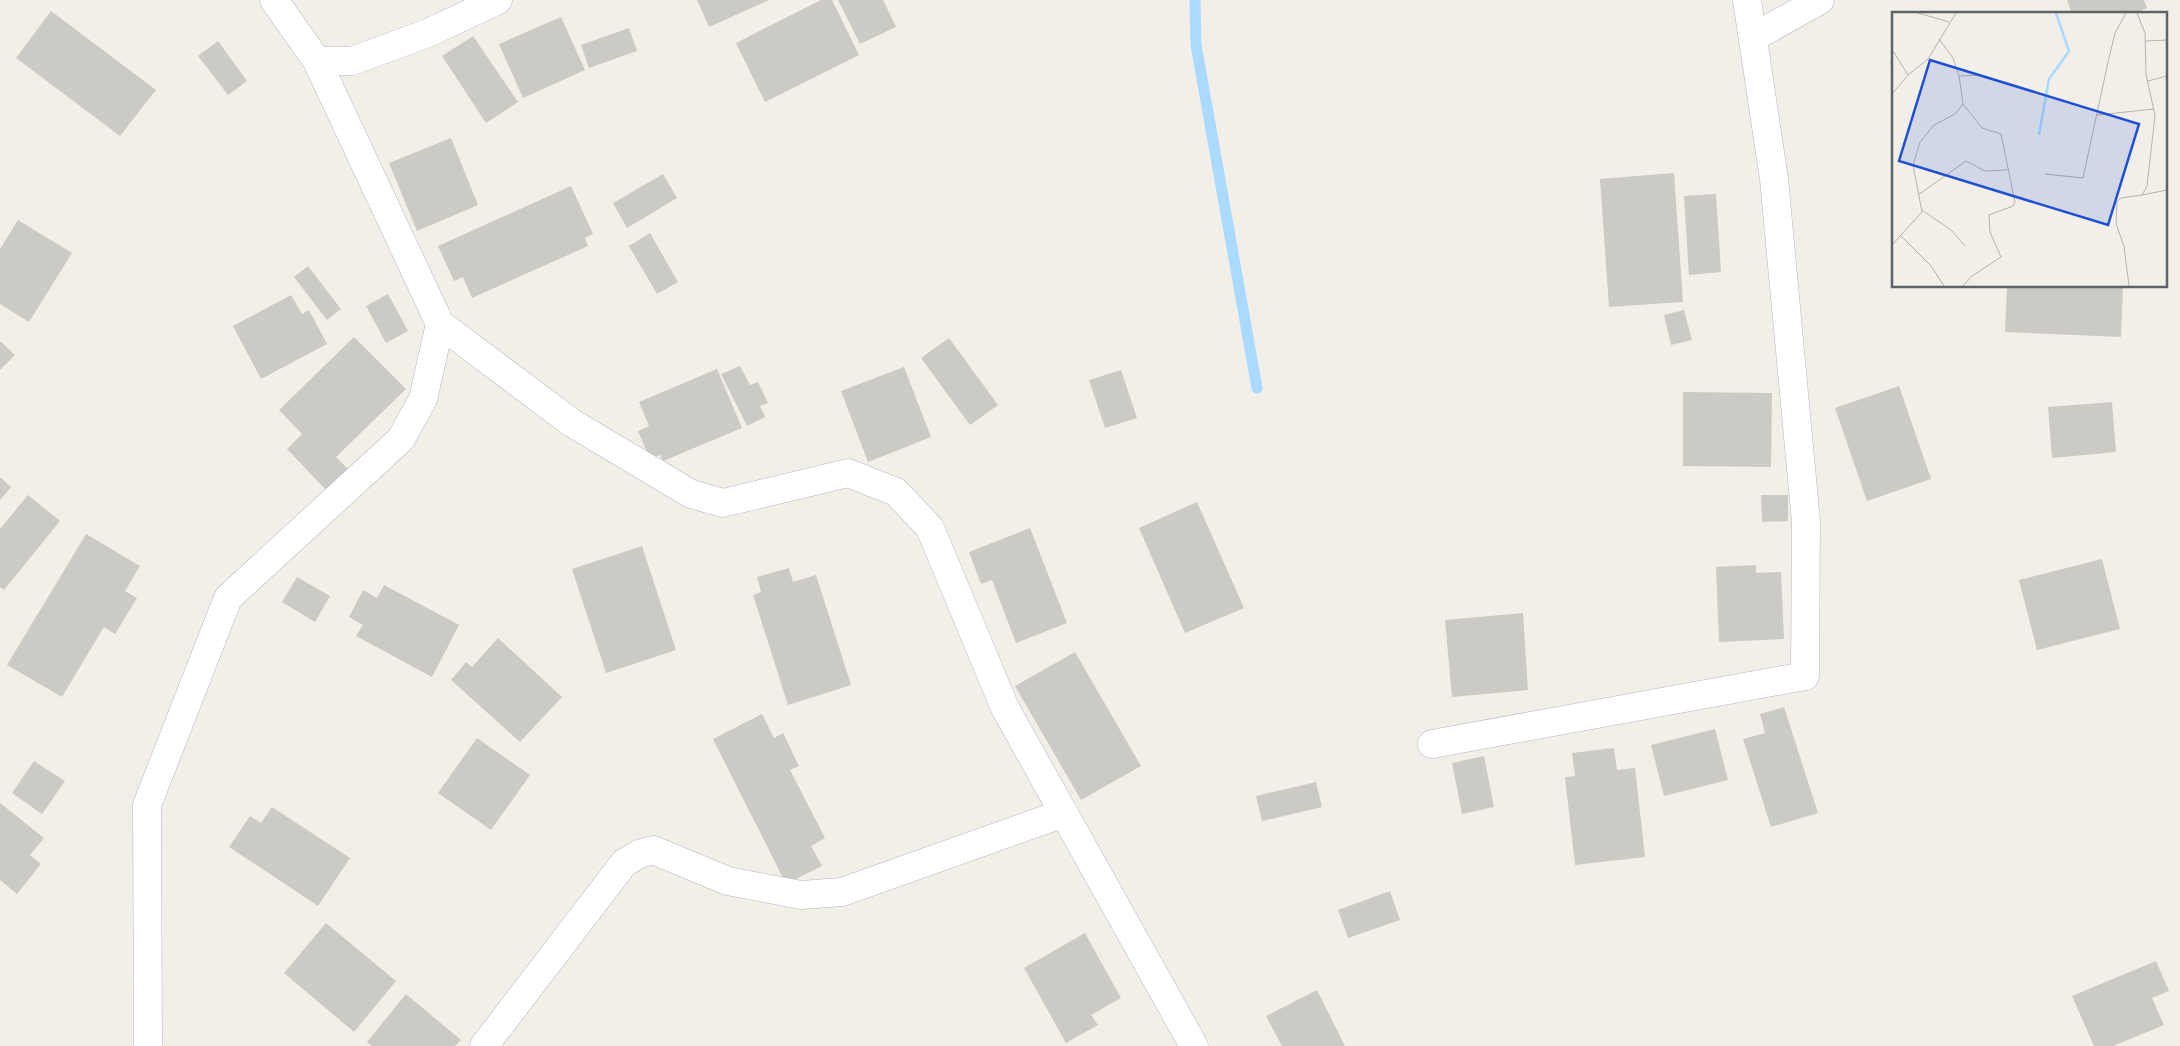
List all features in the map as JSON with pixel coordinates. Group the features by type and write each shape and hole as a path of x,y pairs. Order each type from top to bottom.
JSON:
{"street":[{"path":"274,0 317,61 440,324 572,423 691,494 723,503 848,473 896,492 930,528 1005,708 1194,1046"},
{"path":"317,61 352,61 428,33 498,0"},
{"path":"1432,744 1805,676 1806,522 1774,180 1747,0"},
{"path":"1754,37 1820,0"},
{"path":"148,1046 146,805 228,598 400,439 423,399 440,324"},
{"path":"484,1046 624,863 639,854 653,850 728,881 801,895 842,892 1064,813"}],"building":[{"path":"697,0 769,0 709,27"},
{"path":"821,0 832,0 859,55 765,102 736,43"},
{"path":"838,0 883,0 896,27 860,44"},
{"path":"2067,0 2144,0 2147,8 2137,12 2071,12"},
{"path":"51,11 156,90 120,136 16,58"},
{"path":"561,17 585,70 523,98 499,44"},
{"path":"629,28 637,51 589,68 581,45"},
{"path":"473,36 518,102 486,123 442,56"},
{"path":"218,41 247,81 228,95 198,56"},
{"path":"451,138 478,205 417,231 389,163"},
{"path":"1674,173 1683,302 1609,307 1600,179"},
{"path":"663,174 677,198 627,228 613,203"},
{"path":"571,186 593,234 585,238 588,246 472,298 463,277 454,281 438,246"},
{"path":"1716,194 1721,272 1689,275 1684,196"},
{"path":"18,220 72,253 29,322 0,304 0,249"},
{"path":"650,233 678,282 657,294 629,246"},
{"path":"308,266 341,309 327,320 294,277"},
{"path":"2007,288 2123,288 2121,337 2005,332"},
{"path":"388,294 408,331 386,343 366,306"},
{"path":"291,295 302,314 309,310 327,344 261,379 233,326"},
{"path":"1684,310 1692,340 1671,345 1664,315"},
{"path":"354,337 406,389 336,457 350,471 328,492 287,449 302,434 279,410"},
{"path":"949,338 998,405 970,425 921,358"},
{"path":"0,341 15,355 0,370"},
{"path":"740,366 750,385 758,382 768,403 760,406 765,417 747,426 721,374"},
{"path":"904,367 931,437 868,462 841,391"},
{"path":"717,369 742,428 663,461 660,455 650,459 638,431 649,426 639,402"},
{"path":"1121,370 1137,418 1105,428 1089,380"},
{"path":"1899,386 1931,479 1867,501 1835,408"},
{"path":"1683,392 1772,393 1771,467 1683,466"},
{"path":"2112,402 2116,452 2052,458 2048,407"},
{"path":"0,477 11,487 0,500"},
{"path":"28,495 60,521 4,590 0,587 0,529"},
{"path":"1761,495 1788,495 1788,521 1762,522"},
{"path":"1197,502 1244,608 1185,633 1139,528"},
{"path":"1030,528 1067,623 1016,643 992,580 981,584 969,552"},
{"path":"86,534 140,566 125,591 137,598 115,634 104,627 62,697 7,665"},
{"path":"642,546 676,650 606,673 572,569"},
{"path":"2102,559 2120,629 2037,650 2019,580"},
{"path":"1756,565 1756,573 1781,572 1784,639 1719,642 1716,567"},
{"path":"789,568 793,582 816,575 851,685 788,705 753,595 761,592 757,577"},
{"path":"297,577 330,596 315,622 282,602"},
{"path":"384,585 459,625 432,677 356,636 363,625 349,617 363,590 377,598"},
{"path":"1523,613 1528,690 1452,697 1445,620"},
{"path":"498,638 562,697 520,742 451,680 466,662 472,667"},
{"path":"1075,652 1141,766 1081,800 1015,686"},
{"path":"1784,707 1818,813 1771,827 1743,739 1765,733 1760,714"},
{"path":"762,714 774,738 783,733 799,766 790,770 825,838 811,846 822,866 786,884 713,739"},
{"path":"1715,729 1728,780 1664,796 1651,745"},
{"path":"477,738 530,775 491,830 438,793"},
{"path":"1614,748 1617,770 1635,768 1645,857 1575,865 1565,777 1575,776 1572,753"},
{"path":"1484,756 1494,807 1462,814 1452,763"},
{"path":"34,761 65,781 42,814 12,793"},
{"path":"1316,782 1322,807 1262,821 1256,796"},
{"path":"0,803 44,838 30,855 41,864 17,894 0,880"},
{"path":"272,807 350,858 318,906 229,847 250,816 261,823"},
{"path":"1390,891 1400,920 1348,938 1338,910"},
{"path":"326,923 396,981 354,1032 284,973"},
{"path":"1085,933 1121,998 1091,1015 1098,1025 1066,1043 1024,968"},
{"path":"2156,961 2169,991 2152,998 2164,1025 2113,1046 2094,1046 2072,996"},
{"path":"1317,990 1345,1046 1282,1046 1266,1016"},
{"path":"406,994 461,1040 455,1046 372,1046 367,1042"}],"waterway":[{"path":"1195,0 1196,45 1257,388"}]}
